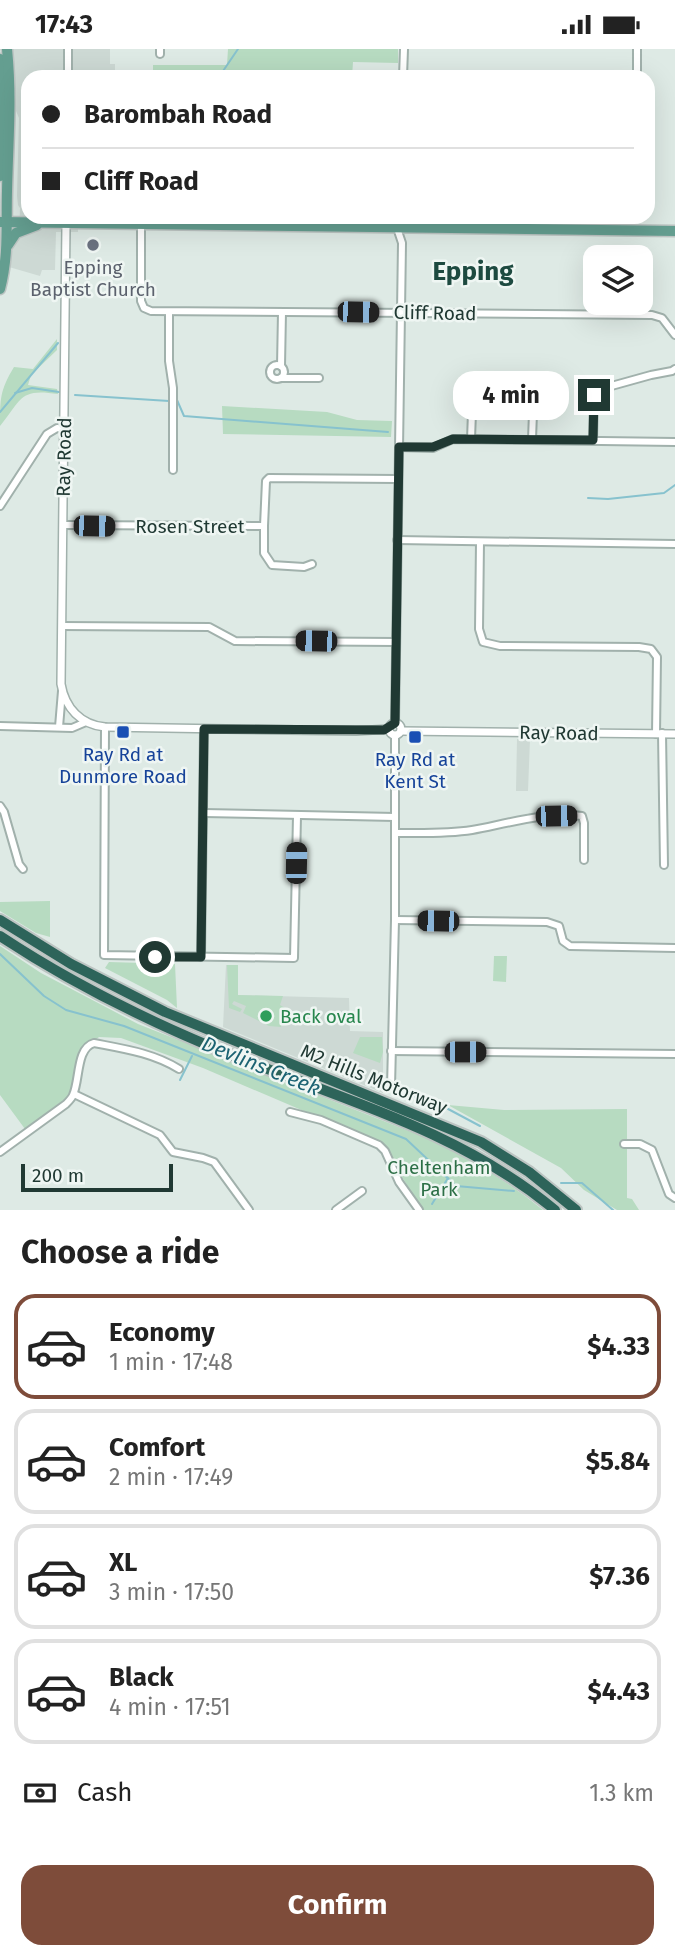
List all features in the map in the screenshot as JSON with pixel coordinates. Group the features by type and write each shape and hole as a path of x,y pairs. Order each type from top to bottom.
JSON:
{"highway":[{"name":"M2 Hills Motorway","path":"0,920 71,964 157,1008 481,1142 529,1172 576,1210"},
{"name":"M2 Hills Motorway","path":"0,936 70,979 161,1025 461,1147 514,1178 555,1210"}],"main road":[{"path":"7,49 11,112 4,176 15,213 21,217"},
{"path":"0,59 4,223 8,249"},
{"path":"0,289 8,243 16,233 38,224"},
{"path":"141,224 400,224 675,231"}],"street":[{"path":"68,49 68,70"},
{"path":"403,70 404,49"},
{"path":"636,70 637,49"},
{"name":"Ray Road","path":"59,727 62,691 66,224"},
{"name":"Cliff Road","path":"141,224 142,305 151,311 652,315 663,318 675,335"},
{"path":"391,1087 398,733 390,733 396,642 402,243 400,224"},
{"path":"169,312 169,361 173,387 173,470"},
{"path":"281,378 284,371 281,366 282,312"},
{"path":"281,366 273,367 271,373 274,378 319,378"},
{"path":"593,440 594,395 597,390 675,369"},
{"path":"471,439 473,386"},
{"path":"532,439 534,387"},
{"path":"0,506 47,434 51,430 64,429"},
{"path":"399,447 433,447 453,439 675,442"},
{"name":"Rosen Street","path":"63,525 264,526 264,487 270,478 398,479"},
{"path":"264,526 264,553 272,565 304,567 312,564"},
{"path":"397,540 675,544"},
{"path":"480,542 479,629 483,642 500,646 639,647 651,649 657,657 664,865"},
{"path":"62,626 209,627 235,641 396,642"},
{"path":"62,691 72,710 86,722 105,727 204,729 392,726"},
{"path":"0,726 76,727 86,722"},
{"path":"105,727 104,955 293,958 297,816"},
{"path":"201,957 204,729"},
{"name":"Ray Road","path":"398,733 675,734"},
{"path":"0,806 23,869"},
{"path":"204,813 395,817"},
{"path":"395,833 448,832 578,815 582,816 584,823 584,860"},
{"path":"395,920 547,922 559,926 563,941 569,947 675,948"},
{"path":"0,1152 66,1104 74,1094 84,1051 89,1044 161,1058 180,1069"},
{"path":"391,1051 675,1054"},
{"path":"74,1094 160,1135 173,1152 215,1162 249,1210"},
{"path":"290,1112 321,1120 379,1145 385,1151 399,1182 419,1210"},
{"path":"624,1144 640,1144 652,1150 669,1194 675,1198"},
{"path":"336,1210 362,1191"}],"shaded area":[{"path":"13,49 110,49 110,64 115,64 115,70 21,70 21,224 78,224 78,232 56,232 55,270 42,270 40,276 9,267 14,242 19,237 19,118 16,111"},
{"path":"517,739 530,739 528,791 516,791"},
{"path":"226,965 238,965 238,995 349,998 350,1031 383,1032 383,1093 223,1027"}],"green space":[{"path":"228,49 398,49 398,63 353,62 352,70 153,70 153,65 227,65"},
{"path":"57,339 57,350 31,375 28,385 57,389 58,394 28,394 18,402 0,426 2,395 14,367 33,369"},
{"path":"222,406 327,412 357,420 392,421 391,437 223,434"},
{"path":"50,901 50,937 36,933 0,911 0,902"},
{"name":"Cheltenham Park","path":"0,946 41,973 138,1024 429,1139 489,1171 543,1210 423,1210 381,1144 203,1068 121,1038 99,1037 88,1046 69,1096 25,1129 0,1095"},
{"path":"494,956 507,956 506,982 493,981"},
{"path":"109,962 175,964 177,1008 167,1000 105,968"},
{"path":"227,965 238,965 238,995 283,996 280,1005 285,1008 281,1027 269,1026 243,1013 246,1006 234,1001 232,1004 242,1009 240,1012 229,1008"},
{"path":"360,1037 382,1037 383,1052 380,1063 353,1053"},
{"path":"448,1105 504,1110 627,1109 627,1198 632,1199 639,1210 617,1210 584,1190 561,1168"}],"waterway":[{"path":"224,70 238,49"},
{"path":"0,412 58,343"},
{"path":"15,393 32,388 59,392"},
{"path":"75,395 169,401"},
{"path":"177,400 184,416 388,432"},
{"path":"588,498 608,499 664,493 675,485"},
{"name":"Devlins Creek","path":"0,954 44,996 66,1010 124,1026 406,1139 456,1186 514,1191"},
{"path":"180,1080 192,1056"},
{"path":"405,1094 435,1102 480,1126"},
{"path":"432,1204 448,1178"},
{"name":"Devlins Creek","path":"561,1183 582,1183 613,1210"}],"place":[{"name":"Epping Baptist Church","path":"93,245"},
{"name":"Ray Rd at Dunmore Road","path":"123,732"},
{"name":"Ray Rd at Kent St","path":"415,737"},
{"name":"Back oval","path":"266,1016"}],"district":[{"name":"Epping","path":"473,271"}],"route":[{"path":"155,957 201,957 204,729 384,730 395,723 399,447 433,447 453,439 593,440 594,395"}]}
